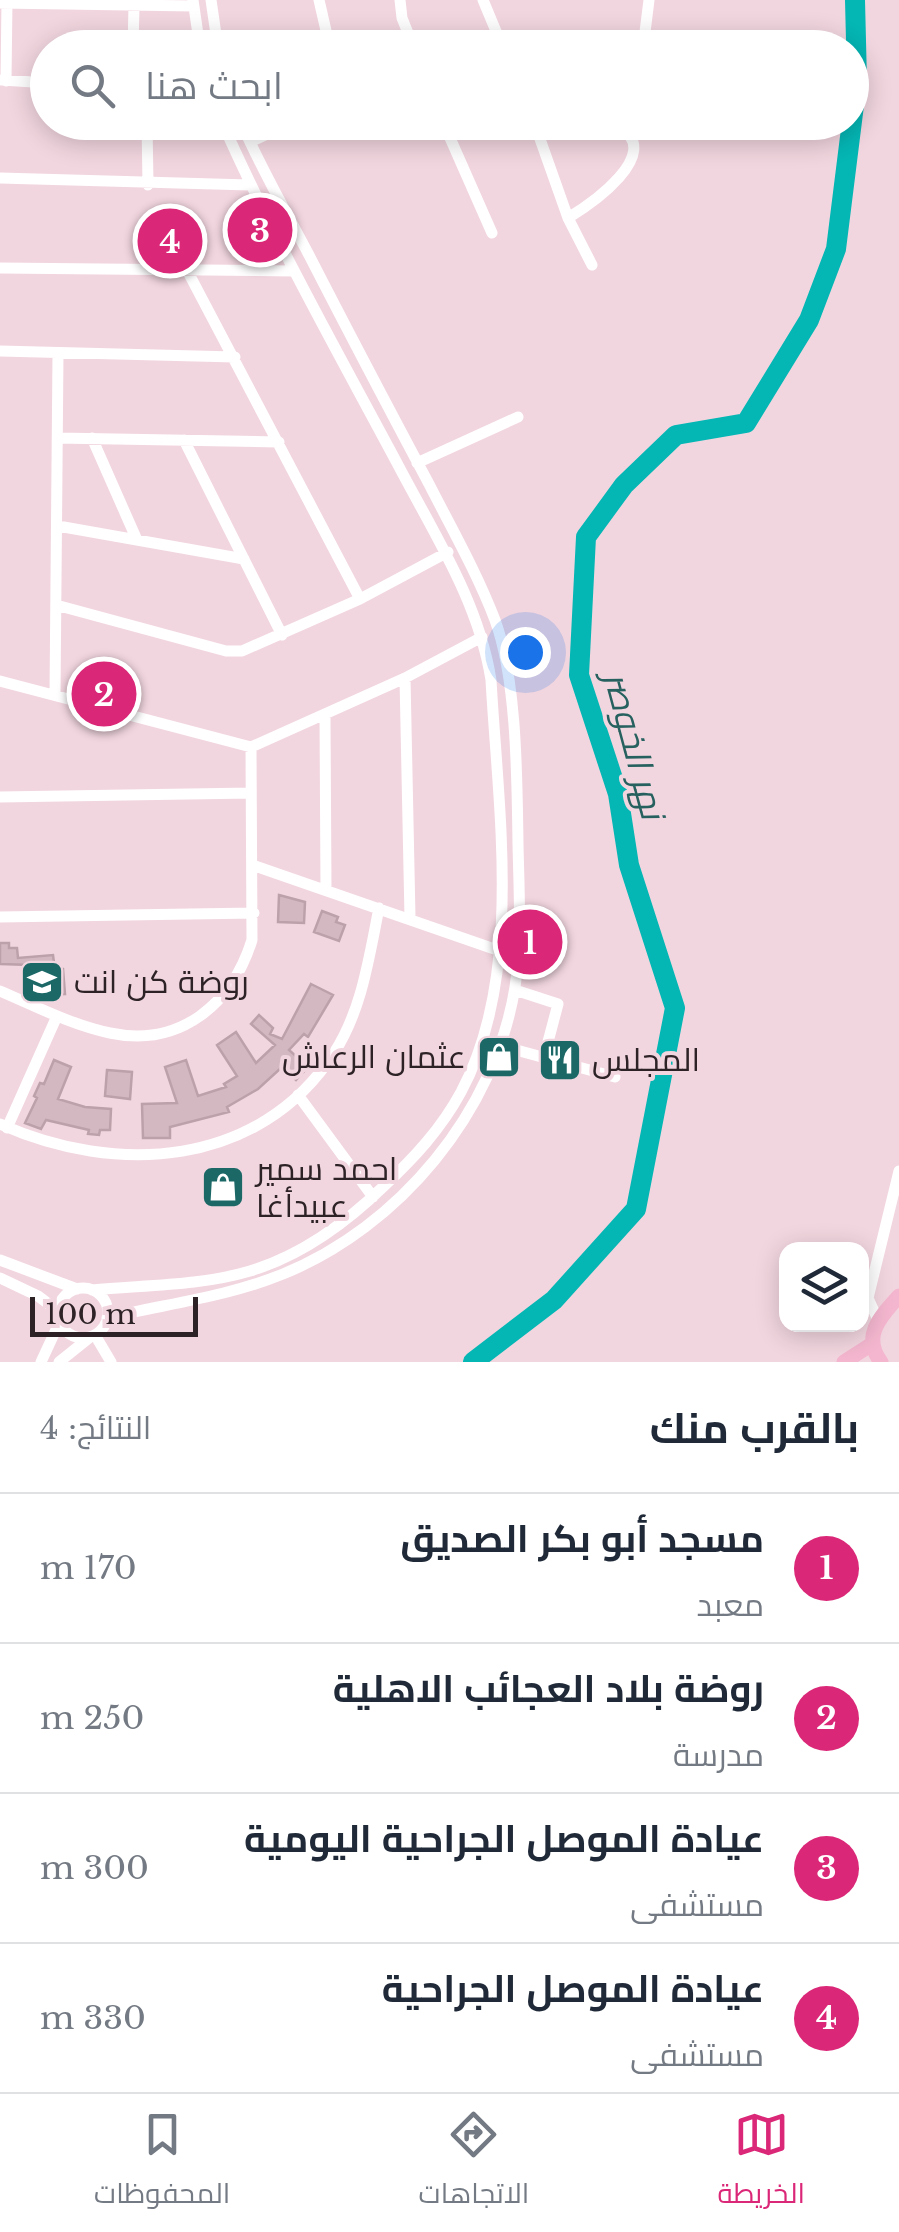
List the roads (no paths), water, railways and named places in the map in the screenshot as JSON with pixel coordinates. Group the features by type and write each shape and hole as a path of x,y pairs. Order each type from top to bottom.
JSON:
{"main road":[{"path":"881,1362 872,1344 872,1334 878,1320 899,1296"},
{"path":"844,1362 872,1344"}],"street":[{"path":"212,0 216,30"},
{"path":"319,0 326,30"},
{"path":"400,0 407,30"},
{"path":"483,0 496,30"},
{"path":"646,30 650,0"},
{"path":"30,82 3,80 4,2 134,6 193,3 197,30"},
{"path":"133,30 134,6"},
{"path":"147,140 148,184"},
{"path":"0,1260 76,1289 92,1290 207,1280 251,1271 325,1234 373,1197 415,1157 460,1092 485,1032 500,951 491,680 482,636 445,554 294,271 230,140"},
{"path":"59,1362 92,1336 107,1318 256,1284 309,1262 353,1235 407,1190 447,1144 487,1076 514,990 520,940 518,825 506,656 492,611 460,545 250,142 254,140"},
{"path":"450,140 492,234"},
{"path":"540,140 568,218 592,265"},
{"path":"568,218 612,186 635,149 634,140"},
{"path":"0,178 250,186"},
{"path":"0,268 294,271"},
{"path":"188,272 360,599"},
{"path":"0,350 235,357"},
{"path":"55,695 58,353"},
{"path":"418,463 518,417"},
{"path":"58,438 279,442"},
{"path":"92,438 137,540"},
{"path":"184,440 282,635"},
{"path":"58,526 244,559"},
{"path":"56,605 226,651 242,651 360,599 460,545"},
{"path":"0,682 251,748 405,678 482,636"},
{"path":"405,678 410,917"},
{"path":"324,715 326,889"},
{"path":"0,990 56,1016 109,1033 136,1036 163,1033 188,1024 211,1009 230,990 244,966 252,940 251,748"},
{"path":"0,797 251,794"},
{"path":"498,826 518,825"},
{"path":"252,865 500,951"},
{"path":"56,1016 4,1126 87,1152 116,1156 168,1155 229,1138 267,1118 316,1078 350,1021 364,981 379,908"},
{"path":"0,916 254,913"},
{"path":"514,990 558,1004 544,1058"},
{"path":"498,1045 614,1078"},
{"path":"298,1094 373,1197"},
{"path":"878,1320 868,1298 899,1172"},
{"path":"0,1278 38,1296 59,1316 68,1333 92,1336 111,1362"},
{"path":"137,1286 132,1298 142,1310"},
{"path":"40,1362 64,1298 76,1289"},
{"path":"92,1290 106,1304 107,1318"}],"waterway":[{"name":"نهر الخوصر","path":"855,0 856,30"},
{"name":"نهر الخوصر","path":"473,1362 554,1300 636,1209 675,1008 629,865 618,794 579,675 586,537 624,485 676,435 746,423 809,320 836,249 850,140"}],"place":[{"name":"عيادة الموصل الجراحية اليومية","path":"260,230"},
{"name":"عيادة الموصل الجراحية","path":"170,241"},
{"name":"روضة بلاد العجائب الاهلية","path":"104,694"},
{"name":"مسجد أبو بكر الصديق","path":"530,942"},
{"name":"روضة كن انت","path":"42,982"},
{"name":"عثمان الرعاش","path":"499,1057"},
{"name":"المجلس","path":"560,1060"},
{"name":"احمد سمير عبيدأغا","path":"223,1187"}]}
